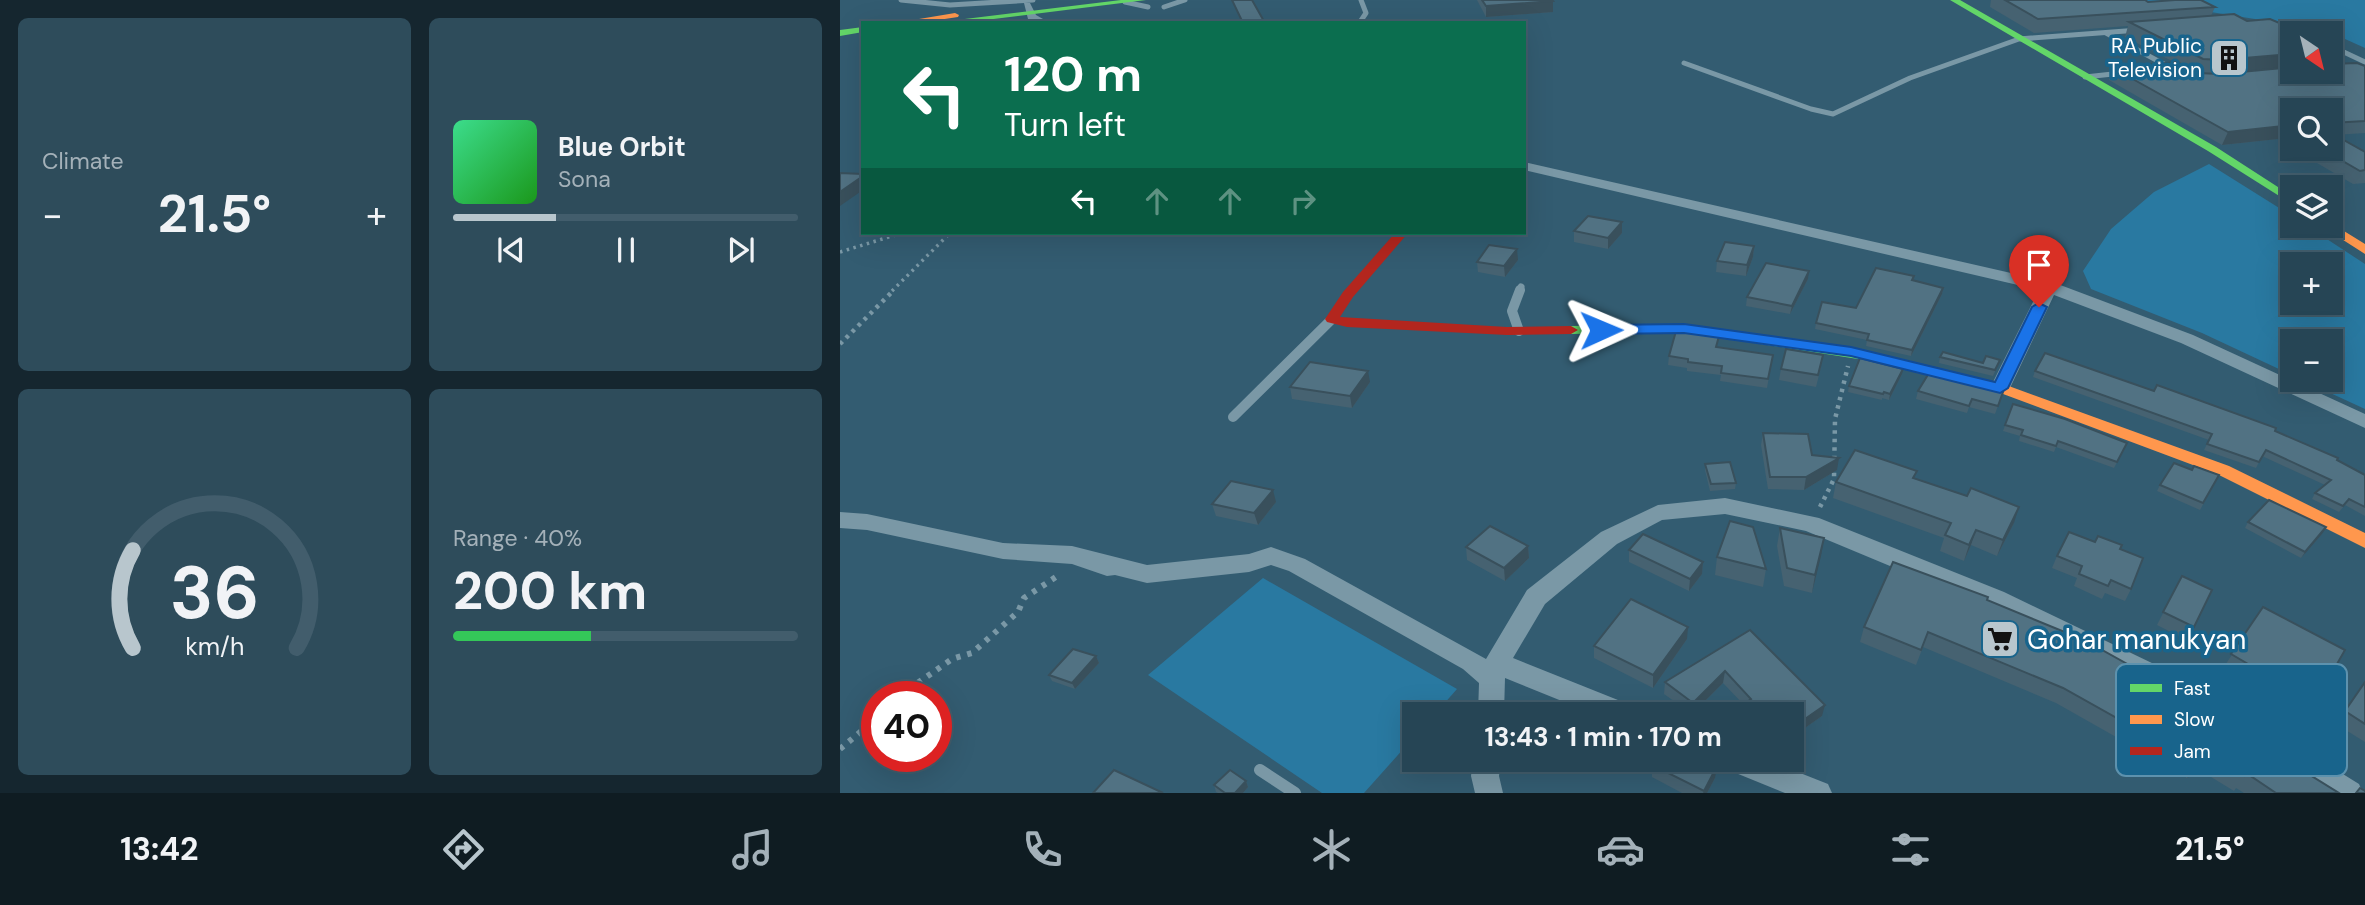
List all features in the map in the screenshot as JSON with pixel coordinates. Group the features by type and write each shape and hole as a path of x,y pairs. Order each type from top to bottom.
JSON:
{"main road":[{"path":"914,21 1080,0"},
{"path":"1954,0 2212,149 2280,193"},
{"path":"947,21 1029,6 1121,2 1145,4"},
{"path":"840,36 861,32"},
{"path":"1400,235 1348,295 1332,319 1348,323 1519,331 1684,328 1851,352 2000,388 2223,470 2365,541"},
{"path":"2343,235 2365,250"}],"street":[{"path":"1029,6 1032,18 1040,21"},
{"path":"1526,166 2049,287 2187,339 2365,422"},
{"path":"2000,388 2049,287"},
{"path":"1493,702 1494,671 1536,597 1609,538 1658,513 1725,506 1811,524 1995,599 2129,664"},
{"path":"840,520 867,522 1003,551 1072,555 1094,560 1107,567 1115,566 1147,574 1249,563 1271,556 1297,565 1472,662 1587,702"},
{"path":"1485,772 1489,793"},
{"path":"1766,772 1818,793"},
{"path":"2322,776 2349,793"}],"lane":[{"path":"901,0 939,5 1029,6"},
{"path":"1164,7 1185,0"},
{"path":"1361,0 1366,13 1361,21"},
{"path":"1684,63 1825,114 1833,114 1910,78 2019,39 2147,29"},
{"path":"2106,33 2179,73"},
{"path":"2343,52 2365,62"},
{"path":"2356,69 2365,68"},
{"path":"2159,70 2172,69"},
{"path":"2084,76 2134,72"},
{"path":"1519,331 1512,311 1521,287"},
{"path":"1233,417 1332,319"},
{"path":"1260,770 1295,793"}],"path":[{"path":"840,252 895,235"},
{"path":"840,344 948,235"},
{"path":"1811,524 1834,479 1835,419 1851,352"},
{"path":"918,681 952,659 972,653 1018,612 1024,598 1065,573"},
{"path":"840,749 861,731"}],"shaded area":[{"path":"2135,0 2365,0 2365,48 2343,38 2343,21 2280,23"},
{"path":"2209,164 2280,208 2280,238 2325,238 2365,264 2365,409 2328,392 2343,392 2343,329 2280,329 2280,369 2202,333 2091,289 2083,271 2111,229 2154,192"},
{"path":"1263,578 1457,689 1446,702 1402,702 1402,750 1364,793 1322,793 1148,675"}],"building":[{"path":"1232,0 1252,0 1264,21 1242,21"},
{"path":"1482,0 1552,0 1553,1 1486,6"},
{"path":"2005,0 2201,0 2215,7 2038,19"},
{"path":"2234,14 2247,21 2270,19 2280,23 2280,55 2203,59 2129,22"},
{"path":"2177,62 2198,73 2220,74 2280,68 2280,84 2343,84 2343,64 2357,63 2365,66 2365,121 2343,122 2343,98 2280,98 2280,126 2228,132 2113,68"},
{"path":"2343,140 2365,152 2365,170 2360,171 2343,161"},
{"path":"840,173 861,174 861,177 840,192"},
{"path":"1588,216 1622,222 1608,238 1574,231"},
{"path":"1725,242 1754,246 1747,265 1717,261"},
{"path":"1489,245 1517,249 1504,266 1477,262"},
{"path":"1766,263 1809,271 1792,306 1747,297"},
{"path":"1876,268 1914,276 1912,280 1943,288 1912,350 1867,340 1869,334 1816,323 1822,302 1856,308"},
{"path":"1676,331 1719,336 1716,347 1773,355 1768,379 1721,373 1722,366 1688,362 1688,359 1669,356"},
{"path":"1786,349 1823,355 1818,375 1781,369"},
{"path":"1943,352 1983,363 1986,356 2000,360 1995,370 1940,357"},
{"path":"2045,353 2154,391 2157,385 2276,428 2275,431 2338,458 2337,460 2365,475 2365,507 2349,499 2343,506 2315,493 2331,480 2266,450 2259,462 2207,444 2212,434 2035,371"},
{"path":"1860,358 1903,369 1890,394 1849,386"},
{"path":"1310,362 1368,371 1350,396 1290,387"},
{"path":"1929,373 2003,392 1998,406 1972,399 1969,406 1918,391"},
{"path":"2013,404 2065,419 2127,443 2117,462 2058,441 2056,446 2021,435 2023,430 2005,425"},
{"path":"1763,433 1808,434 1812,455 1839,458 1806,477 1770,477"},
{"path":"1855,450 1917,471 1913,478 1967,496 1971,488 2019,507 2003,540 1976,530 1969,545 1945,535 1951,523 1836,482"},
{"path":"1730,462 1736,483 1711,484 1705,464"},
{"path":"2174,463 2192,470 2194,466 2219,475 2203,503 2160,485"},
{"path":"1231,481 1273,490 1254,513 1212,504"},
{"path":"2269,500 2326,527 2305,552 2248,522"},
{"path":"1730,521 1753,527 1766,569 1717,557"},
{"path":"1490,526 1528,546 1504,568 1466,547"},
{"path":"1780,528 1824,538 1815,575 1787,568"},
{"path":"2069,532 2095,542 2098,536 2122,545 2120,549 2143,558 2131,589 2111,580 2108,586 2079,574 2082,566 2057,556"},
{"path":"1643,534 1703,562 1690,579 1629,550"},
{"path":"1893,562 1988,597 1987,600 2084,640 2127,664 2116,664 2116,718 2063,688 1928,632 1921,650 1864,627"},
{"path":"2182,576 2212,590 2194,627 2163,612"},
{"path":"1631,599 1688,627 1653,675 1594,646"},
{"path":"2263,607 2345,650 2337,664 2248,664 2231,654"},
{"path":"1750,630 1825,705 1804,720 1804,702 1747,702 1751,699 1725,671 1694,702 1665,682"},
{"path":"1073,649 1096,656 1072,683 1049,675"},
{"path":"2365,682 2365,724 2347,712 2347,708"},
{"path":"1114,770 1163,793 1093,793"},
{"path":"1230,770 1246,781 1235,793 1225,793 1214,785"},
{"path":"1666,772 1714,772 1704,791"},
{"path":"2250,776 2312,776 2339,793 2276,793"}],"traffic: fast":[{"path":"954,21 1142,0"},
{"path":"1954,0 2212,149 2280,193"},
{"path":"840,33 861,29"},
{"path":"1571,330 1684,328 1877,358"}],"traffic: slow":[{"path":"913,21 955,15"},
{"path":"2343,235 2365,250"},
{"path":"1877,358 2000,388 2223,470 2365,541"}],"traffic: jam":[{"path":"1400,235 1348,295 1332,319 1347,323 1507,331 1571,330"}],"place":[{"name":"RA Public Television","path":"2229,58"},
{"name":"Gohar manukyan","path":"2000,639"}],"route":[{"path":"1601,330 1684,328 1851,352 2000,388 2039,307"}]}
